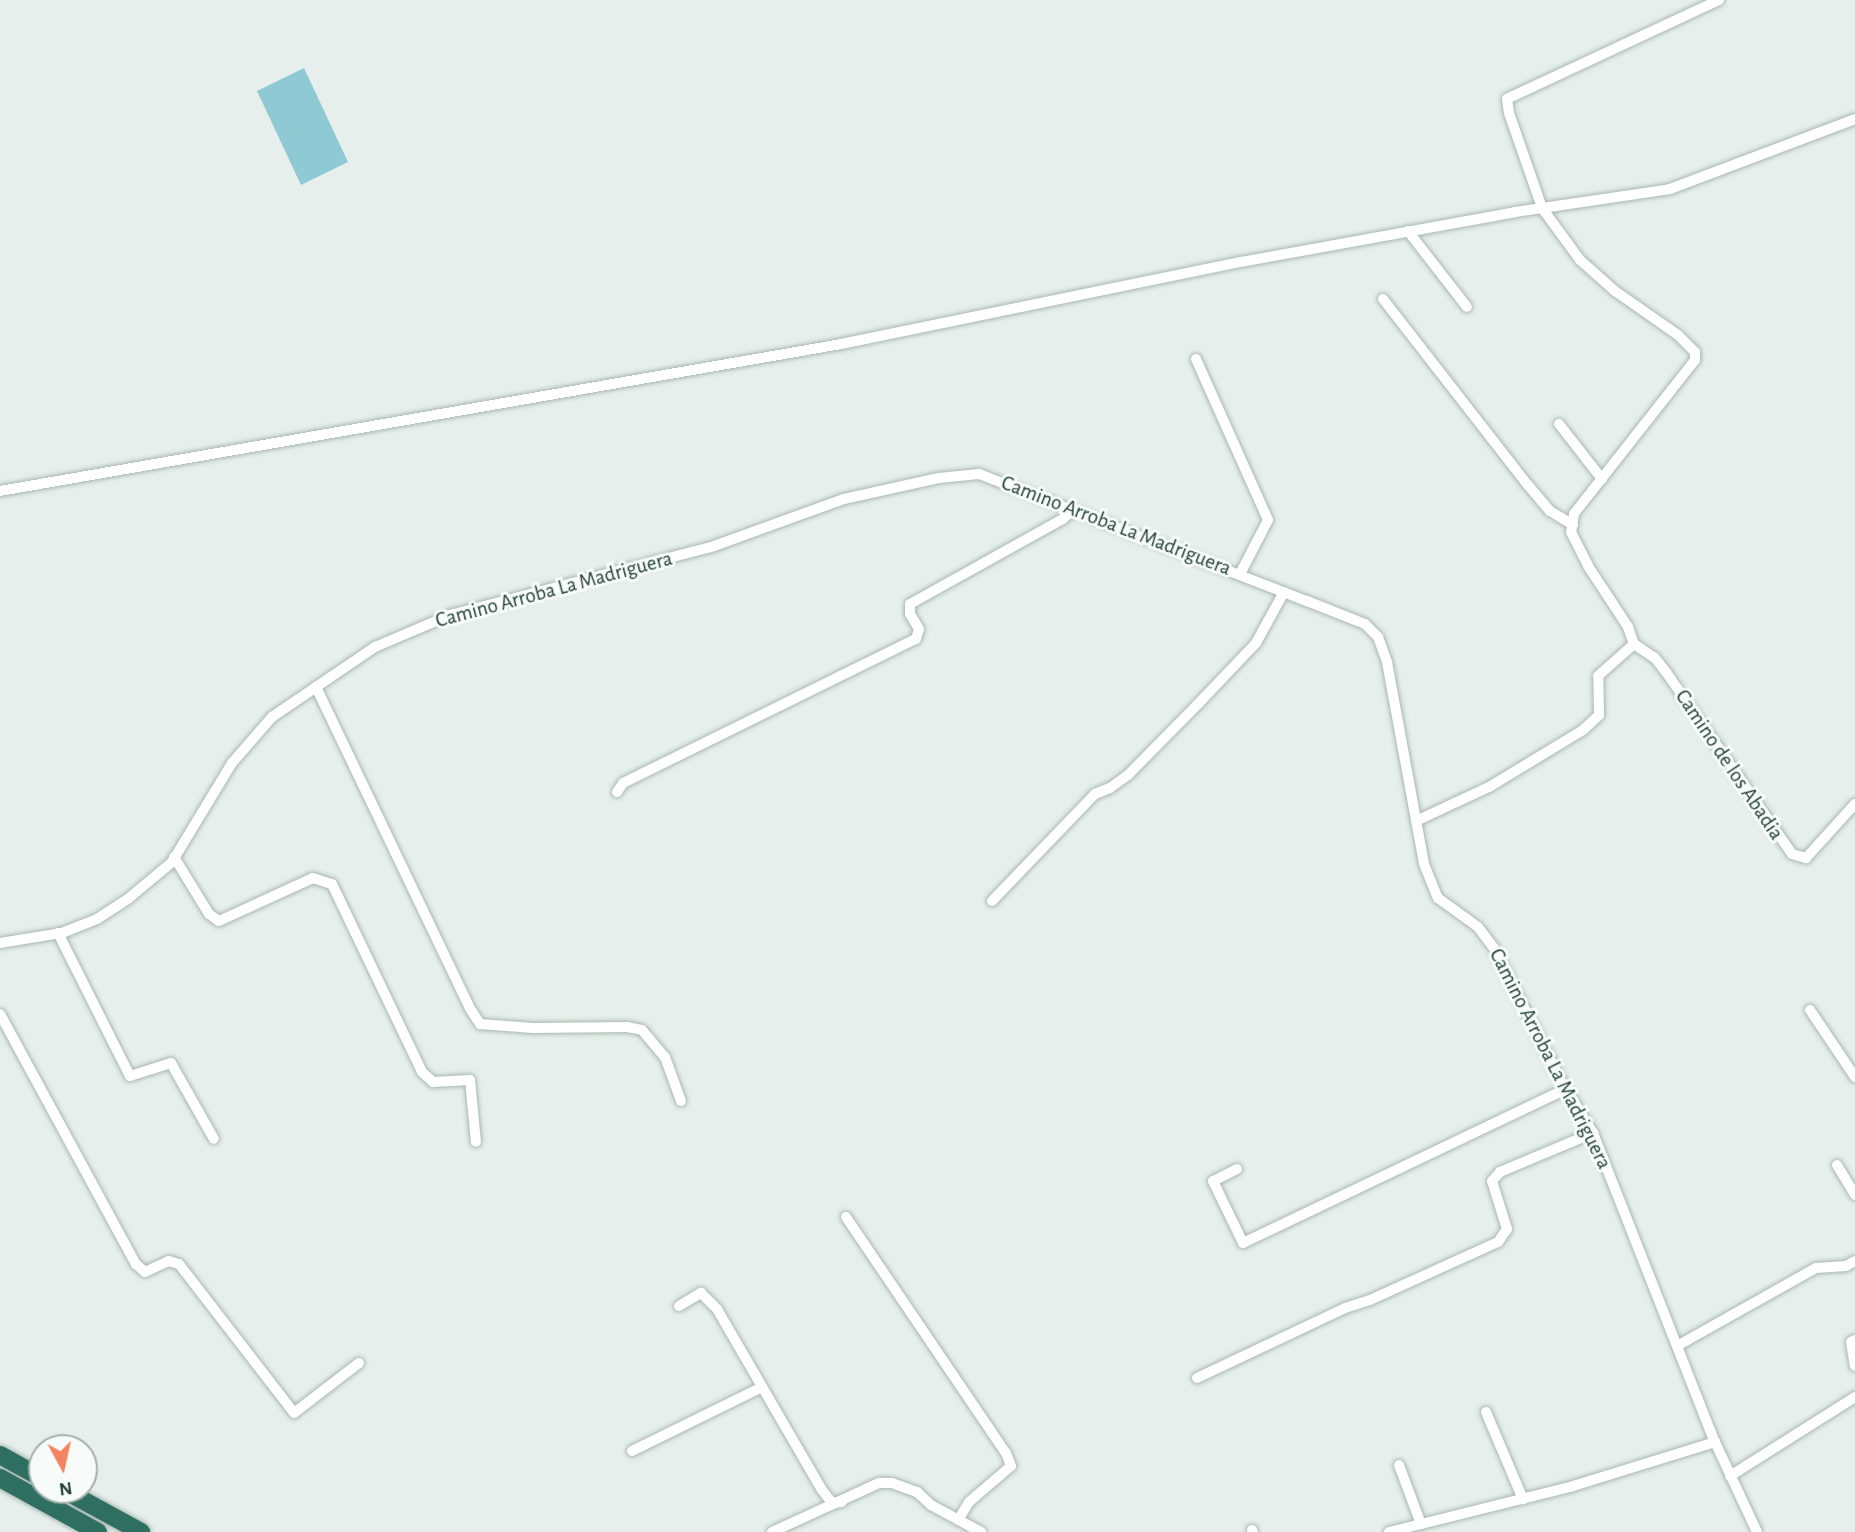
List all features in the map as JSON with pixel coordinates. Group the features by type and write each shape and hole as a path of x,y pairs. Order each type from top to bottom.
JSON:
{"highway":[{"path":"0,1455 28,1470"},
{"path":"0,1478 98,1532"},
{"path":"90,1504 141,1532"}],"street":[{"path":"1383,299 1528,485 1550,511 1573,525 1574,514 1695,360 1695,352 1678,335 1615,291 1580,260 1542,208 1507,99 1719,0"},
{"path":"0,491 841,344 1408,232 1670,189 1855,119"},
{"path":"1408,232 1467,307"},
{"path":"1196,359 1268,520 1240,574"},
{"path":"1559,424 1602,479"},
{"name":"Camino Arroba La Madriguera","path":"0,943 58,933 97,919 129,898 174,858 232,764 272,717 375,647 450,615 714,546 844,499 939,478 979,474 1365,624 1378,637 1387,662 1424,864 1438,898 1478,927 1494,947 1566,1089 1593,1133 1715,1442 1757,1532"},
{"path":"617,792 623,783 916,639 919,629 909,614 910,604 1063,519 1073,509"},
{"name":"Camino de los Abadia","path":"1573,525 1571,532 1588,566 1628,627 1633,644 1655,658 1666,672 1792,854 1806,858 1855,804"},
{"path":"992,901 1095,794 1110,788 1128,775 1207,695 1256,643 1284,592"},
{"path":"1416,821 1489,786 1583,730 1599,715 1598,676 1633,644"},
{"path":"316,687 480,1024 533,1028 627,1027 642,1030 664,1057 681,1101"},
{"path":"174,858 209,914 219,922 313,878 332,884 422,1072 433,1082 470,1080 477,1142"},
{"path":"58,933 130,1076 171,1063 215,1139"},
{"path":"1810,1010 1855,1077"},
{"path":"0,1014 136,1264 145,1272 169,1261 179,1264 295,1413 359,1363"},
{"path":"1237,1169 1213,1181 1243,1243 1566,1089"},
{"path":"1197,1378 1345,1308 1370,1300 1498,1242 1507,1229 1492,1181 1500,1171 1593,1133"},
{"path":"1837,1165 1855,1195"},
{"path":"846,1217 1006,1453 1011,1466 969,1502 958,1520"},
{"path":"1677,1346 1816,1268 1846,1266 1855,1261"},
{"path":"679,1306 702,1293 716,1309 822,1490 832,1503 842,1502"},
{"path":"1855,1340 1851,1342 1855,1366"},
{"path":"632,1451 762,1387"},
{"path":"1730,1476 1855,1397"},
{"path":"1486,1412 1523,1499"},
{"path":"1389,1532 1523,1499 1715,1442"},
{"path":"1399,1465 1421,1524"},
{"path":"772,1532 879,1483 892,1483 917,1492 981,1532"}],"water":[{"path":"304,68 348,162 301,185 257,91"}]}
